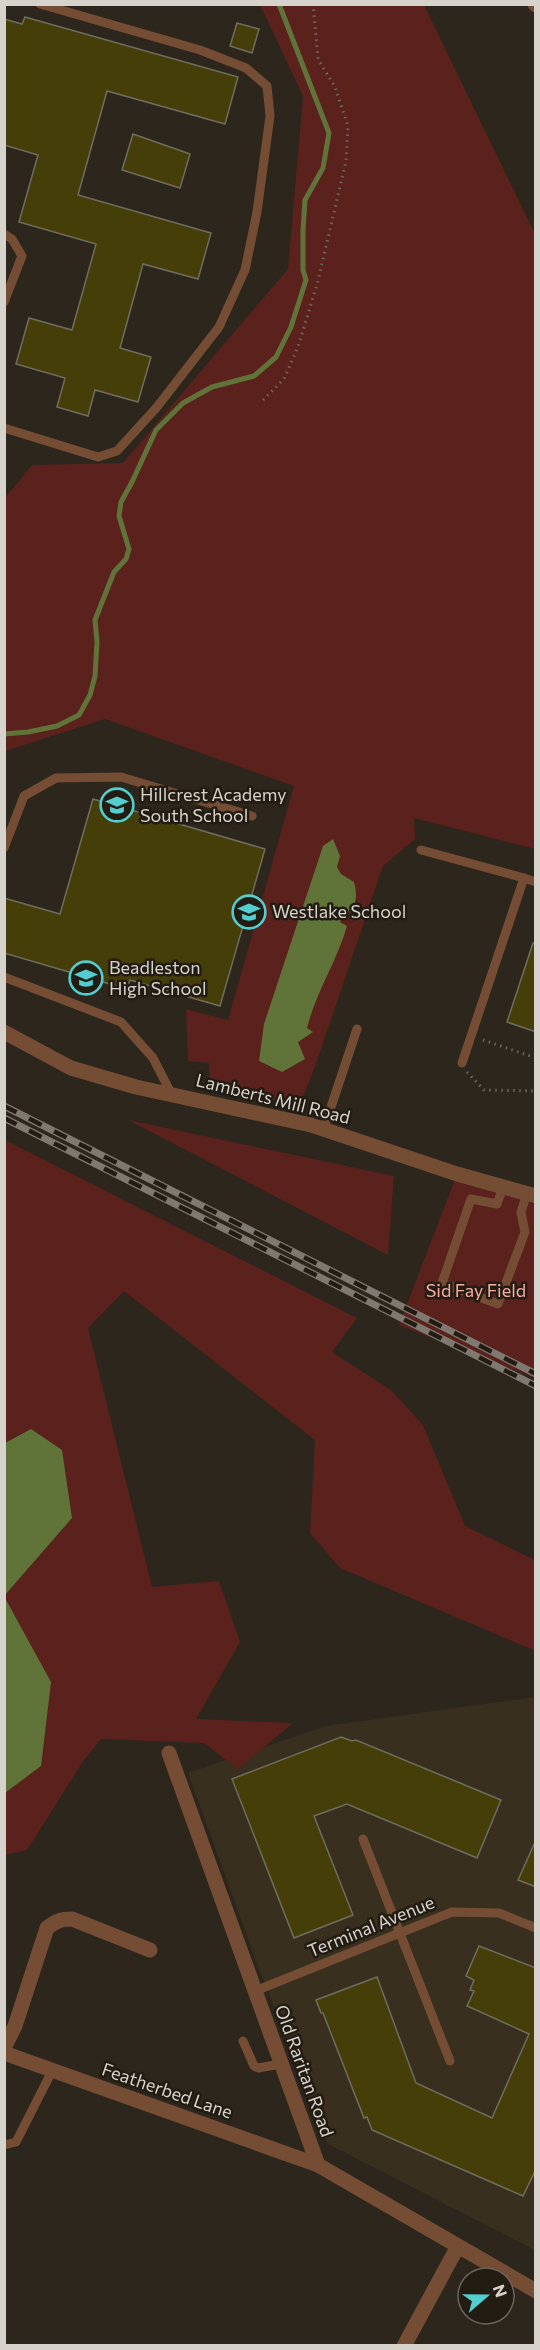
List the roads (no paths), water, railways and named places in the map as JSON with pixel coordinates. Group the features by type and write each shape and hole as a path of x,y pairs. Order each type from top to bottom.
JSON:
{"street":[{"name":"Lamberts Mill Road","path":"4,1032 71,1068 136,1087 324,1128 457,1174 531,1194"},
{"name":"Old Raritan Road","path":"168,1753 318,2165 536,2291"},
{"path":"4,2048 15,2026 47,1928 55,1922 61,1919 72,1919 150,1950"},
{"name":"Featherbed Lane","path":"4,2053 318,2165"},
{"path":"404,2346 458,2246"}],"lane":[{"path":"4,428 98,457 117,451 157,407 219,327 245,270 257,212 270,116 267,86 246,68 200,50 40,4"},
{"path":"4,234 12,239 22,256 4,302"},
{"path":"4,848 24,796 56,778 121,777 252,816"},
{"path":"421,850 536,882"},
{"path":"466,1063 524,878"},
{"path":"4,977 121,1022 153,1058 172,1095"},
{"path":"324,1128 357,1029"},
{"path":"503,1187 497,1204 471,1199 442,1283 498,1304 525,1232 521,1212 531,1194"},
{"path":"363,1839 450,2061"},
{"name":"Terminal Avenue","path":"255,1991 452,1912 499,1913 536,1928"},
{"path":"243,2041 254,2066 281,2064"},
{"path":"4,2145 16,2142 52,2071"}],"waterway":[{"path":"4,734 57,726 79,715 90,695 95,676 97,642 95,620 114,572 126,559 129,549 119,516 121,502 156,430 183,403 212,387 254,376 276,357 291,327 306,280 303,270 305,200 323,168 329,133 279,4"}],"railway":[{"path":"4,1106 536,1374"},
{"path":"4,1118 536,1386"}],"place":[{"name":"Hillcrest Academy South School","path":"117,805"},
{"name":"Westlake School","path":"249,912"},
{"name":"Beadleston High School","path":"86,978"}],"park label":[{"name":"Sid Fay Field","path":"476,1291"}]}
